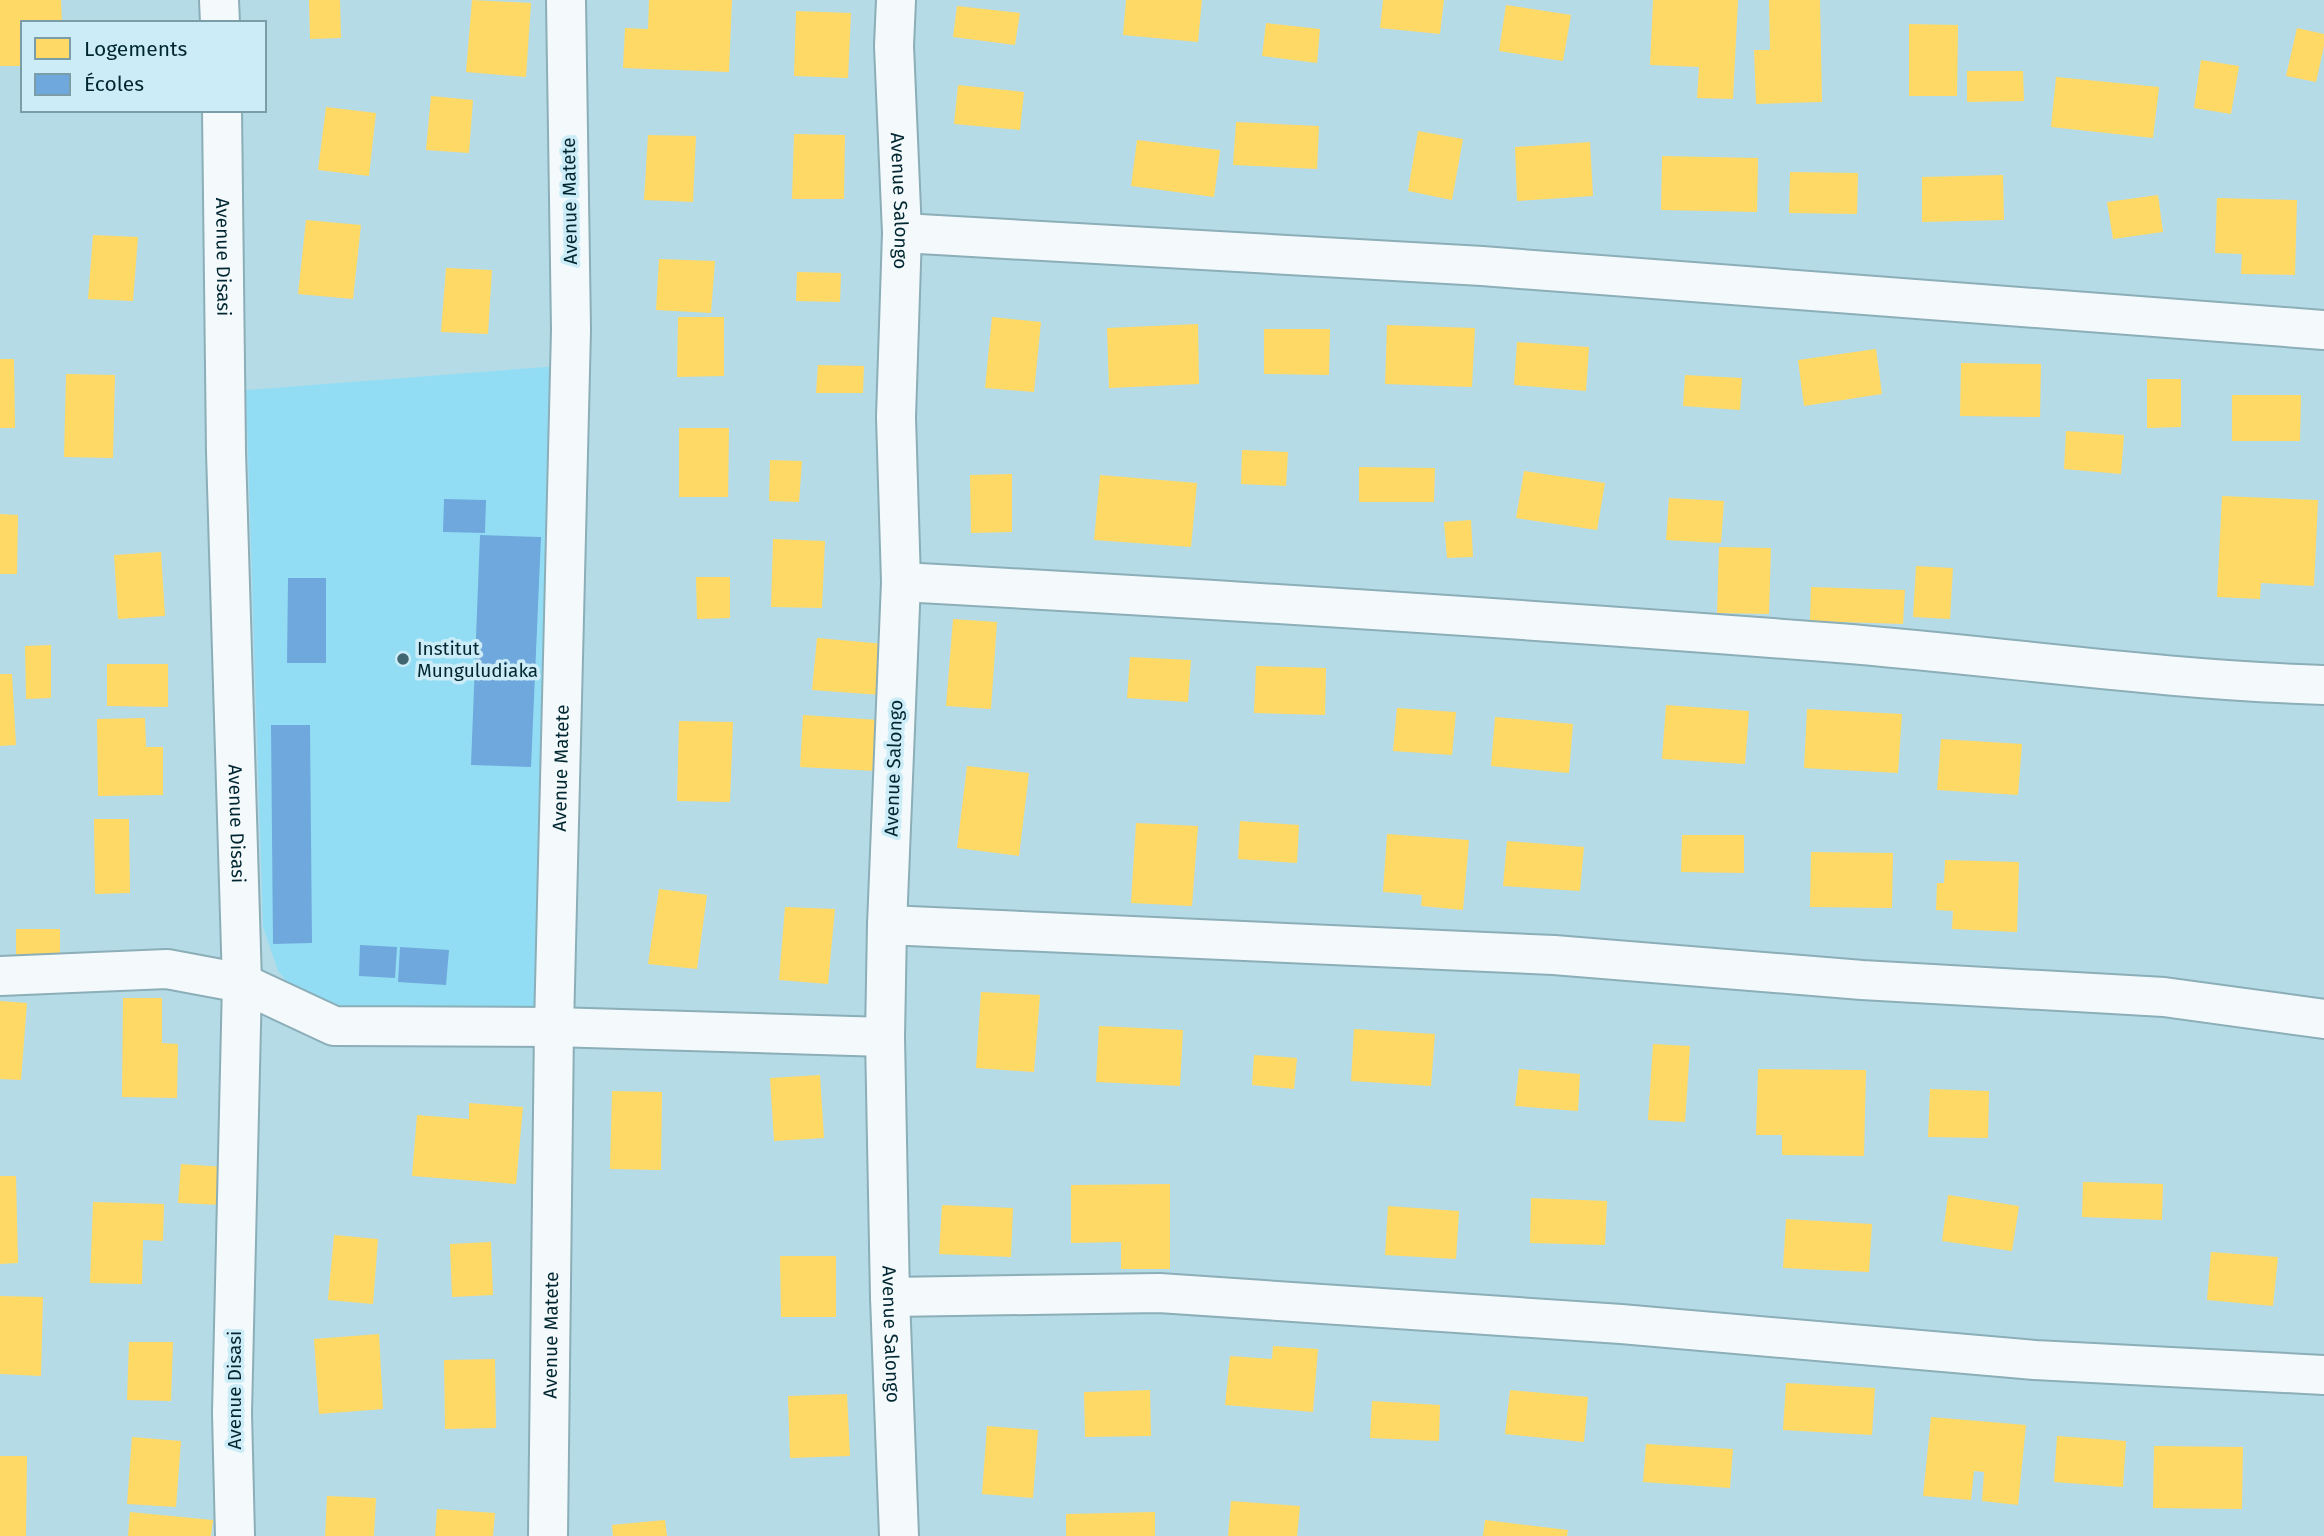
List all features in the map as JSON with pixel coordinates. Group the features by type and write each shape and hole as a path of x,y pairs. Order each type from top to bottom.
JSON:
{"street":[{"path":"219,0 220,21"},
{"name":"Avenue Matete","path":"548,1536 554,1027 572,330 566,0"},
{"name":"Avenue Salongo","path":"896,0 894,46 902,233 896,417 901,582 885,1037 890,1297 899,1536"},
{"name":"Avenue Disasi","path":"222,112 226,452 242,983 232,1413 236,1536"},
{"path":"902,233 1482,266 2324,330"},
{"path":"901,582 1282,603 1843,644 2233,682 2324,685"},
{"path":"887,925 1554,955 1862,981 2164,997 2324,1019"},
{"path":"0,975 167,969 242,983 334,1026 554,1027 885,1037"},
{"path":"890,1297 1159,1293 1621,1324 2035,1360 2324,1375"}],"shaded area":[{"name":"Institut Munguludiaka","path":"558,366 544,1016 326,1017 305,1004 278,971 263,927 246,390"}],"building: Logements":[{"path":"0,0 61,0 62,21 21,21 21,66 0,66"},
{"path":"309,0 340,0 341,38 310,39"},
{"path":"472,0 531,3 526,77 466,72"},
{"path":"649,0 732,0 729,72 623,68 625,28 648,29"},
{"path":"1126,0 1202,0 1198,42 1123,35"},
{"path":"1383,0 1444,0 1440,34 1380,28"},
{"path":"1653,0 1738,0 1733,99 1697,98 1699,67 1650,65"},
{"path":"1769,0 1820,0 1822,102 1756,104 1754,50 1770,50"},
{"path":"1506,5 1571,15 1563,61 1499,51"},
{"path":"957,6 1020,13 1015,45 953,37"},
{"path":"796,11 851,13 848,78 794,76"},
{"path":"1266,23 1320,29 1317,63 1262,56"},
{"path":"1909,24 1958,25 1957,96 1909,96"},
{"path":"2297,28 2324,34 2316,82 2286,76"},
{"path":"2201,60 2239,66 2231,114 2194,108"},
{"path":"1967,71 2023,71 2024,101 1967,102"},
{"path":"2056,77 2159,87 2153,138 2051,127"},
{"path":"958,85 1024,92 1020,130 954,124"},
{"path":"431,96 473,100 469,153 426,150"},
{"path":"326,107 376,113 369,176 318,170"},
{"path":"1236,122 1319,126 1317,169 1233,165"},
{"path":"1418,131 1463,139 1452,200 1408,191"},
{"path":"794,134 845,135 844,199 792,199"},
{"path":"648,135 696,136 693,202 644,200"},
{"path":"1137,140 1220,150 1214,197 1131,186"},
{"path":"1590,142 1593,196 1517,201 1515,147"},
{"path":"1662,156 1758,158 1757,212 1661,210"},
{"path":"1790,172 1858,173 1857,214 1789,213"},
{"path":"2003,175 2004,220 1922,222 1922,177"},
{"path":"2158,195 2163,232 2113,239 2107,202"},
{"path":"2217,198 2297,200 2295,275 2241,274 2242,254 2215,253"},
{"path":"306,220 361,225 353,299 298,294"},
{"path":"93,235 138,237 133,301 88,299"},
{"path":"659,259 715,261 711,313 656,310"},
{"path":"446,268 492,270 488,334 441,332"},
{"path":"797,272 841,273 840,302 796,301"},
{"path":"678,317 724,317 724,376 677,377"},
{"path":"992,317 1041,322 1034,392 985,388"},
{"path":"1198,324 1199,384 1109,388 1107,328"},
{"path":"1387,325 1475,328 1472,387 1385,384"},
{"path":"1264,329 1330,329 1329,375 1264,374"},
{"path":"1517,342 1589,347 1586,391 1514,385"},
{"path":"1876,349 1882,394 1804,406 1798,360"},
{"path":"0,359 14,359 15,428 0,428"},
{"path":"1961,363 2041,364 2040,417 1960,416"},
{"path":"818,365 864,366 863,393 816,393"},
{"path":"66,374 115,375 113,458 64,457"},
{"path":"1685,375 1742,378 1740,410 1683,406"},
{"path":"2147,379 2181,379 2181,427 2147,428"},
{"path":"2232,395 2301,395 2300,441 2232,441"},
{"path":"679,428 729,428 728,497 679,497"},
{"path":"2066,431 2124,435 2121,474 2064,469"},
{"path":"1242,450 1288,452 1286,486 1241,484"},
{"path":"770,460 802,461 799,502 769,501"},
{"path":"1359,467 1435,468 1434,502 1359,502"},
{"path":"1524,471 1605,483 1597,530 1516,518"},
{"path":"1012,474 1012,532 971,533 970,475"},
{"path":"1100,475 1197,483 1191,547 1094,540"},
{"path":"2222,496 2318,500 2314,586 2261,583 2260,599 2217,597"},
{"path":"1669,498 1724,501 1721,543 1666,540"},
{"path":"0,514 18,515 17,574 0,574"},
{"path":"1471,520 1473,557 1447,558 1444,522"},
{"path":"773,539 825,541 822,608 771,607"},
{"path":"1719,547 1771,548 1769,614 1717,613"},
{"path":"161,552 165,616 118,619 114,555"},
{"path":"1916,566 1953,568 1950,619 1913,617"},
{"path":"696,577 730,577 730,618 697,619"},
{"path":"1811,587 1905,590 1903,624 1810,621"},
{"path":"953,619 997,622 991,709 946,706"},
{"path":"817,638 885,644 881,695 812,690"},
{"path":"51,645 51,698 26,699 25,646"},
{"path":"1130,657 1191,660 1188,702 1127,698"},
{"path":"107,664 168,664 168,707 107,706"},
{"path":"1256,666 1326,668 1325,715 1254,713"},
{"path":"0,674 12,674 16,745 0,746"},
{"path":"1666,705 1749,711 1745,764 1662,759"},
{"path":"1397,708 1456,712 1452,755 1393,751"},
{"path":"1807,709 1902,714 1898,773 1804,768"},
{"path":"803,715 879,720 876,771 800,767"},
{"path":"1495,717 1573,724 1569,773 1491,766"},
{"path":"145,718 146,747 163,747 163,795 98,796 97,719"},
{"path":"679,721 733,722 730,802 677,801"},
{"path":"1941,739 2022,744 2018,795 1937,790"},
{"path":"967,766 1029,773 1019,856 957,848"},
{"path":"94,819 129,819 130,893 95,894"},
{"path":"1240,821 1299,825 1297,863 1238,859"},
{"path":"1136,823 1198,826 1192,906 1131,903"},
{"path":"1387,834 1469,840 1463,910 1421,906 1422,895 1383,892"},
{"path":"1682,835 1744,835 1744,873 1681,872"},
{"path":"1507,841 1584,847 1580,891 1503,886"},
{"path":"1811,852 1893,853 1892,908 1810,907"},
{"path":"1945,860 2019,862 2017,932 1952,929 1953,911 1936,910 1937,883 1944,883"},
{"path":"659,889 707,895 697,969 648,964"},
{"path":"785,907 835,909 828,984 779,980"},
{"path":"16,929 60,929 60,957 16,958"},
{"path":"981,992 1040,995 1034,1072 976,1068"},
{"path":"123,998 162,998 162,1043 178,1044 177,1098 122,1097"},
{"path":"0,1001 27,1003 21,1080 0,1079"},
{"path":"1099,1026 1183,1030 1180,1086 1096,1082"},
{"path":"1354,1029 1435,1034 1431,1086 1351,1081"},
{"path":"1653,1044 1690,1046 1685,1122 1648,1120"},
{"path":"1254,1055 1297,1058 1294,1089 1252,1085"},
{"path":"1519,1069 1580,1074 1578,1111 1515,1106"},
{"path":"1758,1069 1866,1070 1864,1156 1782,1155 1782,1135 1756,1135"},
{"path":"820,1075 824,1138 774,1141 770,1078"},
{"path":"1930,1089 1989,1091 1988,1138 1928,1137"},
{"path":"612,1091 662,1092 661,1170 610,1169"},
{"path":"469,1103 523,1107 516,1184 412,1176 417,1115 469,1119"},
{"path":"181,1164 224,1167 222,1205 178,1203"},
{"path":"0,1176 16,1176 18,1263 0,1264"},
{"path":"2083,1182 2163,1184 2162,1220 2082,1217"},
{"path":"1170,1184 1170,1269 1121,1269 1121,1242 1071,1243 1071,1185"},
{"path":"1948,1195 2019,1206 2012,1251 1942,1241"},
{"path":"1531,1198 1607,1201 1605,1245 1530,1243"},
{"path":"93,1202 164,1204 163,1241 143,1240 142,1284 90,1283"},
{"path":"942,1205 1013,1208 1011,1257 939,1254"},
{"path":"1388,1206 1459,1211 1456,1259 1385,1255"},
{"path":"1786,1219 1872,1224 1869,1272 1783,1268"},
{"path":"334,1235 378,1239 373,1304 328,1300"},
{"path":"491,1242 493,1295 452,1297 450,1244"},
{"path":"2211,1252 2278,1257 2273,1306 2207,1300"},
{"path":"780,1256 836,1256 836,1317 781,1317"},
{"path":"0,1296 43,1297 41,1376 0,1374"},
{"path":"379,1334 383,1409 319,1414 314,1339"},
{"path":"129,1342 173,1342 171,1401 127,1400"},
{"path":"1273,1346 1318,1349 1313,1412 1225,1405 1230,1356 1272,1359"},
{"path":"495,1359 496,1428 445,1429 444,1360"},
{"path":"1786,1383 1875,1388 1872,1435 1783,1430"},
{"path":"1150,1390 1151,1436 1085,1437 1084,1392"},
{"path":"1510,1390 1588,1397 1584,1442 1505,1434"},
{"path":"847,1394 850,1456 790,1458 788,1396"},
{"path":"1372,1401 1440,1405 1439,1441 1370,1438"},
{"path":"1931,1417 2026,1425 2018,1505 1982,1501 1984,1472 1974,1471 1971,1500 1923,1496"},
{"path":"987,1426 1038,1430 1033,1498 982,1494"},
{"path":"2057,1436 2126,1441 2123,1487 2054,1482"},
{"path":"132,1437 181,1441 176,1507 127,1504"},
{"path":"1646,1444 1733,1449 1730,1488 1643,1482"},
{"path":"2154,1446 2243,1447 2242,1509 2153,1508"},
{"path":"0,1456 27,1456 26,1536 0,1536"},
{"path":"327,1496 376,1498 374,1536 325,1536"},
{"path":"1231,1501 1300,1506 1297,1536 1228,1536"},
{"path":"437,1509 495,1513 493,1536 435,1536"},
{"path":"130,1512 213,1520 211,1536 128,1536"},
{"path":"1155,1512 1155,1536 1066,1536 1066,1514"},
{"path":"665,1520 667,1536 613,1536 612,1525"},
{"path":"1485,1520 1568,1530 1567,1536 1483,1536"}],"building: Écoles":[{"path":"444,499 486,500 485,533 443,532"},
{"path":"480,535 541,537 531,767 471,765"},
{"path":"288,578 326,578 326,663 287,663"},
{"path":"271,725 310,725 312,943 273,944"},
{"path":"360,945 397,947 395,978 359,976"},
{"path":"400,947 449,950 446,985 398,982"}],"place":[{"name":"Institut Munguludiaka","path":"403,659"}]}
